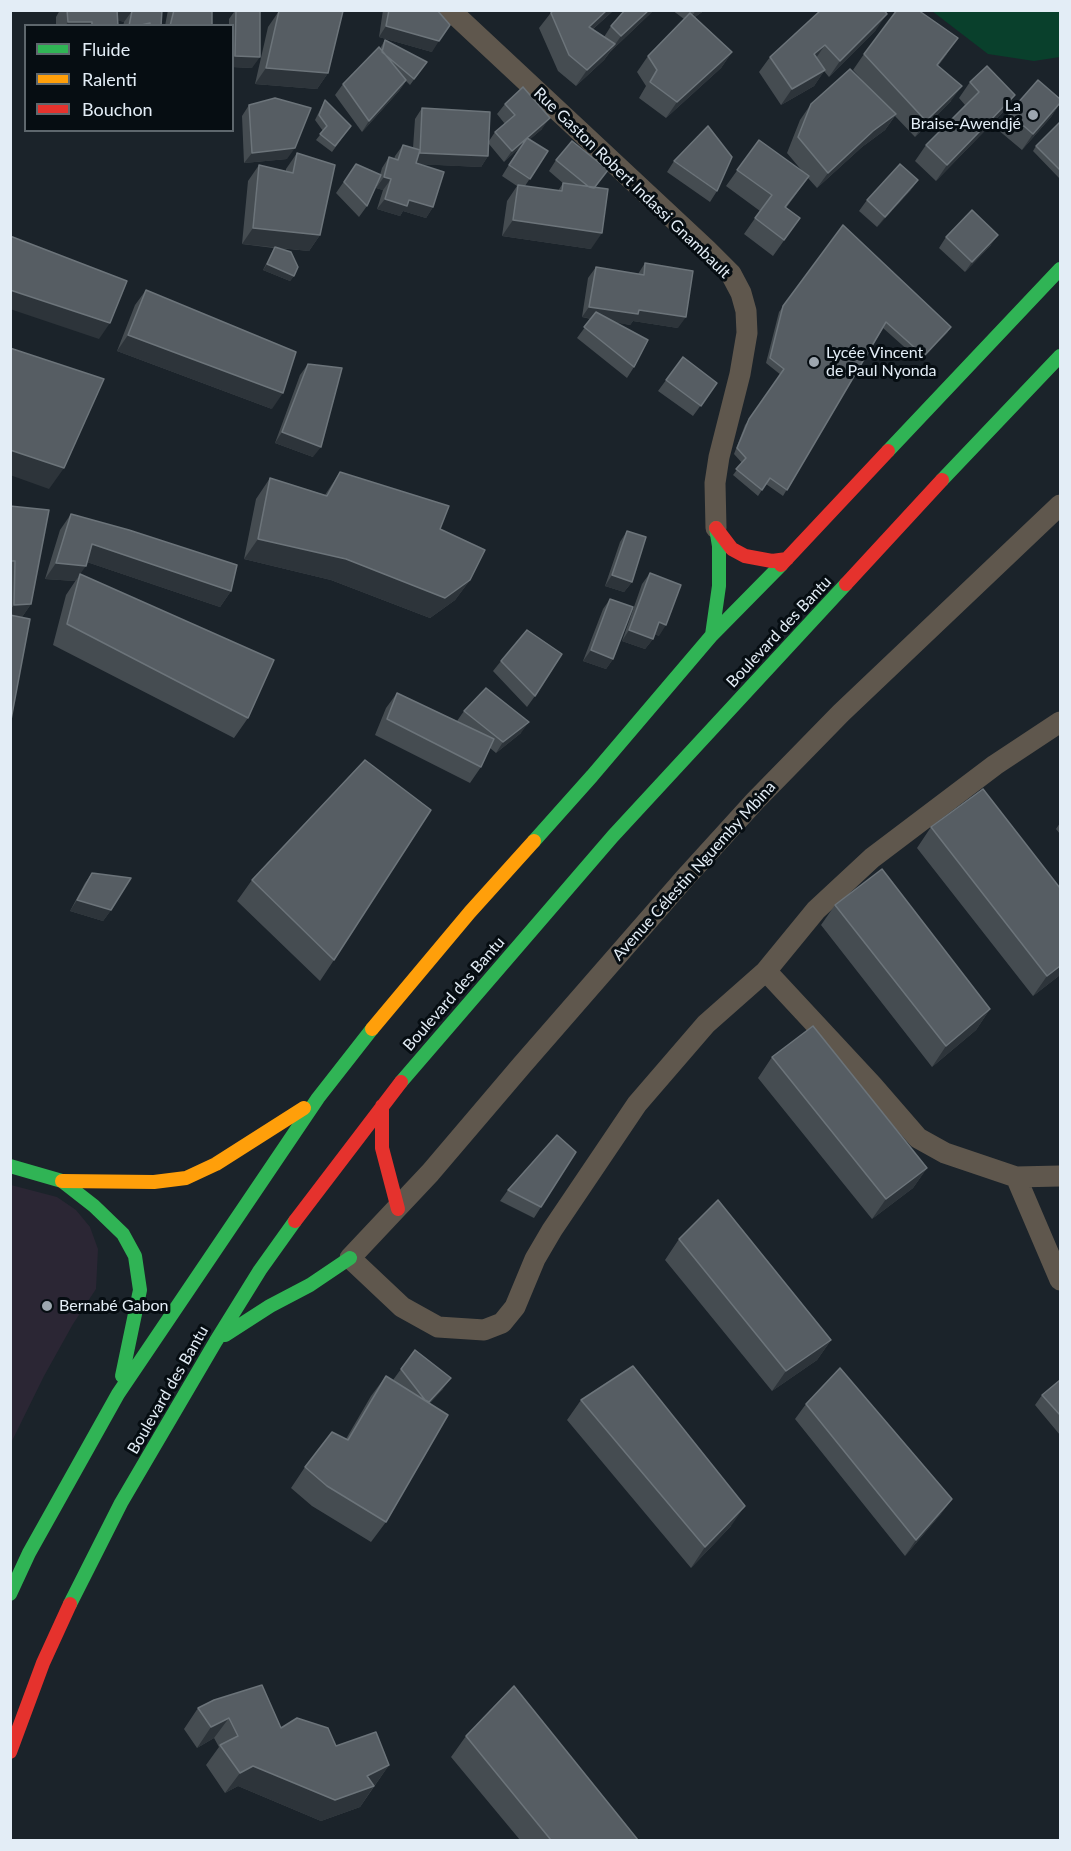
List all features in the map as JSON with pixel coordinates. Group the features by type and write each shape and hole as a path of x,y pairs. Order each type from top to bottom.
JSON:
{"main road":[{"name":"Boulevard des Bantu","path":"10,1594 34,1544 118,1394 318,1098 361,1042 470,912 592,776 712,635 787,559 964,368 1060,269"},
{"name":"Boulevard des Bantu","path":"10,1752 43,1663 81,1579 121,1503 216,1341 260,1270 301,1212 410,1070 613,836 968,452 1060,356"},
{"path":"716,528 732,549 745,556 772,561 787,559"},
{"path":"712,635 719,586 719,546 716,528"},
{"path":"10,1166 62,1180 154,1182 186,1178 216,1164 251,1143 318,1098"},
{"path":"382,1106 382,1148 398,1209"},
{"path":"62,1180 123,1234 135,1256 140,1290 118,1394"},
{"path":"216,1341 270,1306 310,1285 350,1258"}],"street":[{"name":"Rue Gaston Robert Indassi Gnambault","path":"450,10 731,274 746,311 747,333 740,374 719,457 715,493 716,528"},
{"name":"Avenue Célestin Nguemby Mbina","path":"350,1258 398,1209 685,878 755,801 841,713 1060,505"},
{"path":"350,1258 402,1307 438,1327 484,1330 502,1323 515,1307 536,1259 552,1230 637,1104 706,1024 766,971 816,910 872,858 995,765 1060,722"},
{"path":"766,971 918,1138 945,1153 1016,1177 1060,1176"},
{"path":"1016,1177 1060,1280"}],"shaded area":[{"name":"Bernabé Gabon","path":"11,1185 57,1197 76,1210 90,1227 98,1249 96,1289 44,1376 11,1443"}],"green space":[{"path":"932,11 1060,11 1060,57 1034,61 988,54"}],"building":[{"path":"67,10 117,10 118,24 68,22"},
{"path":"130,10 162,10 161,24 129,24 132,11"},
{"path":"174,10 212,10 212,24 170,24"},
{"path":"236,10 260,10 260,57 235,56"},
{"path":"389,10 437,10 450,25 439,41 386,26"},
{"path":"553,10 607,10 589,27 615,44 587,70 569,55 551,13"},
{"path":"625,10 649,10 621,36 611,26"},
{"path":"821,10 884,10 887,14 840,61 825,45 814,54 825,70 792,89 770,57"},
{"path":"897,10 918,10 958,38 937,65 962,86 926,121 864,54"},
{"path":"279,11 343,11 328,73 266,68"},
{"path":"690,13 732,52 677,102 650,82 657,70 648,56"},
{"path":"385,40 427,62 414,79 382,52"},
{"path":"379,47 406,80 369,121 343,84"},
{"path":"987,66 1015,95 947,165 926,145 979,92 970,82"},
{"path":"850,69 896,114 873,131 828,173 798,137 811,104"},
{"path":"1038,80 1060,99 1060,103 1033,134 1009,113"},
{"path":"523,87 550,118 512,151 495,132 515,115 505,104"},
{"path":"275,98 311,108 295,148 252,153 249,105"},
{"path":"325,100 351,126 335,146 320,134 327,126 319,115"},
{"path":"422,108 490,112 488,156 420,153"},
{"path":"1060,122 1060,170 1036,146"},
{"path":"708,126 732,157 717,191 674,161"},
{"path":"527,138 548,151 530,179 509,165"},
{"path":"759,140 809,176 785,207 800,218 784,240 755,218 772,195 737,170"},
{"path":"572,141 608,170 594,188 589,187 556,160"},
{"path":"403,145 420,150 416,163 444,172 433,207 409,200 407,206 385,199 391,179 384,177 389,157 398,160"},
{"path":"297,153 335,165 320,235 253,228 259,165 293,173"},
{"path":"356,164 381,175 367,206 344,182"},
{"path":"900,164 918,180 885,217 867,200"},
{"path":"563,183 608,189 602,233 513,220 518,185 562,191"},
{"path":"972,210 998,235 972,262 946,237"},
{"name":"Lycée Vincent de Paul Nyonda","path":"843,225 951,327 924,356 886,322 787,490 770,478 762,490 736,469 746,458 737,448 749,419 784,369 770,358 783,306"},
{"path":"10,236 127,281 110,323 10,290"},
{"path":"275,247 291,252 298,267 294,276 267,264"},
{"path":"645,263 693,271 686,317 639,310 638,314 589,307 596,267 644,275"},
{"path":"146,290 296,352 283,393 128,335"},
{"path":"596,312 648,340 634,367 584,327"},
{"path":"10,348 104,379 64,468 10,450"},
{"path":"683,357 717,383 701,406 666,380"},
{"path":"308,364 342,368 321,447 282,432"},
{"path":"340,472 449,506 440,529 485,550 470,580 445,598 346,559 258,539 270,478 327,496"},
{"path":"10,506 49,510 31,604 14,605 15,561 10,561"},
{"path":"71,514 237,565 231,591 92,544 86,566 56,563"},
{"path":"627,531 646,537 632,582 612,575"},
{"path":"650,573 681,585 666,625 659,622 653,639 629,630"},
{"path":"80,574 274,660 248,718 67,624"},
{"path":"610,599 633,607 613,659 591,650"},
{"path":"10,615 30,619 10,725"},
{"path":"527,630 562,654 535,696 501,661"},
{"path":"486,688 529,722 503,742 464,711"},
{"path":"397,693 494,739 481,767 387,719"},
{"path":"365,760 431,810 334,960 252,880"},
{"path":"983,789 1060,888 1060,966 1047,976 931,827"},
{"path":"882,869 990,1009 946,1046 835,905"},
{"path":"92,873 131,878 111,910 77,900"},
{"path":"813,1026 927,1168 886,1199 772,1057"},
{"path":"557,1135 576,1152 541,1207 508,1190"},
{"path":"718,1200 831,1340 786,1371 679,1239"},
{"path":"415,1350 451,1378 429,1402 401,1369"},
{"path":"633,1366 745,1506 705,1547 581,1400"},
{"path":"840,1368 952,1499 916,1540 806,1404"},
{"path":"386,1376 448,1415 386,1522 327,1486 305,1467 332,1432 348,1440"},
{"path":"1060,1380 1060,1415 1042,1395"},
{"path":"262,1685 281,1728 297,1718 328,1728 336,1746 376,1732 389,1765 367,1776 374,1786 335,1800 253,1766 240,1773 220,1745 238,1736 229,1718 211,1727 198,1708 214,1700"},
{"path":"514,1686 638,1840 551,1840 466,1736"}],"traffic: fast":[{"path":"888,451 1060,269"},
{"path":"942,480 1060,356"},
{"path":"712,635 719,586 719,546 716,528"},
{"path":"534,841 712,635 781,565"},
{"path":"401,1082 613,836 846,584"},
{"path":"10,1594 29,1553 118,1394 318,1098 372,1029"},
{"path":"10,1166 62,1181"},
{"path":"62,1181 94,1206 123,1234 135,1256 140,1290 122,1376"},
{"path":"70,1604 121,1503 216,1341 260,1270 295,1221"},
{"path":"225,1335 270,1306 310,1285 350,1258"}],"traffic: slow":[{"path":"372,1029 470,912 534,841"},
{"path":"62,1181 154,1182 186,1178 216,1164 304,1108"}],"traffic: jam":[{"path":"781,565 888,451"},
{"path":"846,584 942,480"},
{"path":"716,528 732,549 745,556 772,561 787,559"},
{"path":"295,1221 401,1082"},
{"path":"382,1106 382,1148 398,1209"},
{"path":"10,1752 43,1663 70,1604"}],"place":[{"name":"La Braise-Awendjé","path":"1033,115"},
{"name":"Lycée Vincent de Paul Nyonda","path":"814,362"},
{"name":"Bernabé Gabon","path":"47,1306"}]}
